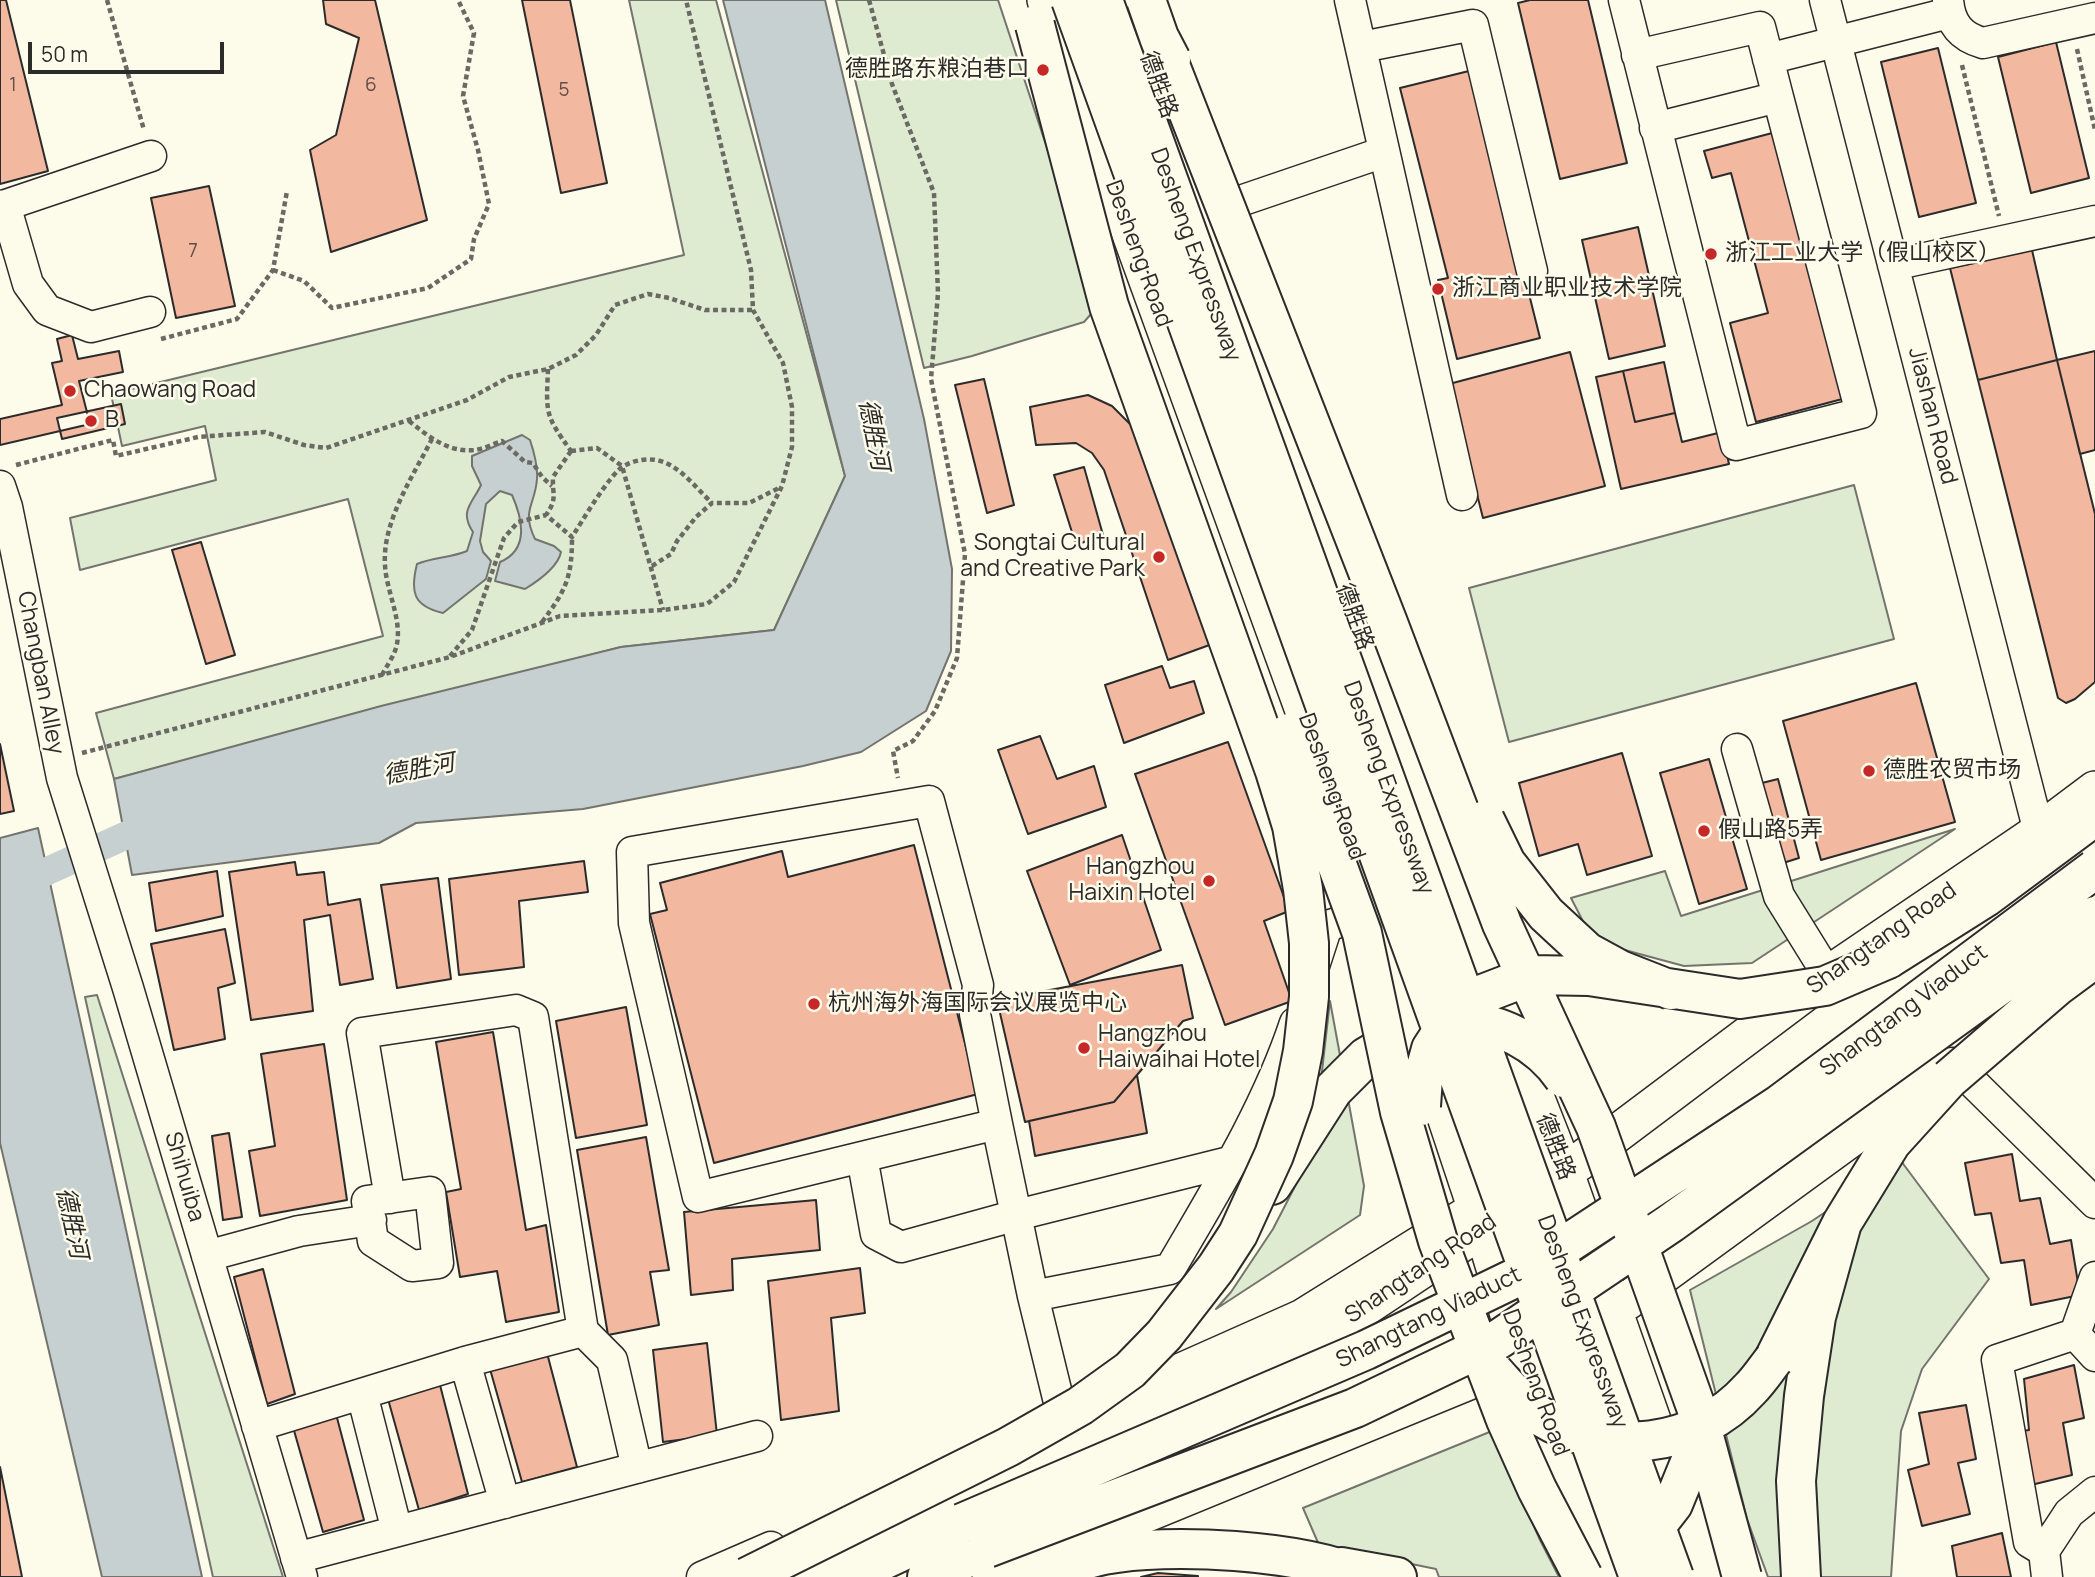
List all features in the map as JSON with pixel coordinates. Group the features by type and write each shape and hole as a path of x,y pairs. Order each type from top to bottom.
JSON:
{"highway":[{"name":"Desheng Expressway","path":"1071,0 1639,1577"},
{"name":"Desheng Expressway","path":"1102,0 1674,1577"},
{"path":"1146,0 1502,924 1596,1127 1696,1407 1742,1577"},
{"path":"1035,8 1141,326 1362,933 1400,1112 1438,1241 1506,1420 1585,1577 1615,1562 1646,1539 1673,1504 1691,1460 1696,1407"},
{"path":"1035,8 1109,306 1275,771 1292,827 1303,889 1309,943 1309,997 1303,1051 1293,1101 1274,1155 1238,1234"},
{"path":"1159,37 1228,168 1475,799 1506,863 1546,914 1587,952 1620,970 1671,990"},
{"path":"1419,1174 1420,1107 1430,1049 1446,1026 1480,995 1532,975 1557,974 1589,976 1740,999 1825,986 1888,959 1986,897 2095,816"},
{"name":"Shangtang Viaduct","path":"817,1574 962,1523 1366,1350 1517,1277 1780,1104 2095,869"},
{"name":"Shangtang Viaduct","path":"926,1577 987,1548 1355,1408 1499,1339 1671,1223 2095,916"},
{"path":"1483,1360 1520,1400 1540,1416 1566,1429 1596,1439 1618,1442 1663,1440 1682,1435 1728,1409 1749,1390 1774,1359 1842,1223 1891,1143 1949,1079 2056,987 2095,960"},
{"path":"747,1577 1007,1447 1080,1406 1130,1370 1164,1335 1216,1268 1333,1090 1366,1057 1401,1036 1430,1025 1467,1022 1499,1028 1523,1039 1557,1068 1596,1127"},
{"path":"1801,1577 1796,1481 1804,1396 1816,1317 1842,1223"},
{"path":"1032,1577 1104,1555 1153,1550 1211,1550 1273,1555 1351,1572 1397,1577"}],"main road":[{"name":"德胜路","path":"1127,0 1487,974 1565,1173 1614,1311"},
{"name":"Desheng Road","path":"1035,8 1375,911 1480,1217 1522,1359 1609,1577"},
{"name":"Shangtang Road","path":"724,1577 817,1574 1067,1435 1326,1333 1480,1217 1565,1173 1828,975 2039,832 2095,790"},
{"path":"991,1577 1522,1359 1614,1311 2095,960"},
{"path":"1614,1311 1707,1577"}],"street":[{"path":"1350,0 1462,495"},
{"path":"1624,0 1654,128 1736,444 1861,413 1760,27 1637,55"},
{"name":"Jiashan Road","path":"1825,0 2039,832"},
{"path":"1768,59 1949,6 1961,33 1983,43 2083,21"},
{"path":"1362,47 1473,24 1532,271"},
{"path":"1654,128 1778,97"},
{"path":"1205,213 1384,152"},
{"path":"149,313 91,327 47,310 27,284 2,206 152,156"},
{"path":"1893,265 2095,221"},
{"name":"Changban Alley","path":"5,492 60,769"},
{"path":"1737,749 1779,896 1828,975"},
{"name":"Shihuiba","path":"60,769 128,988 299,1567"},
{"path":"702,1577 1067,1435 1033,1296 975,1014 978,985 929,801 632,852 634,923 698,1197 997,1124"},
{"path":"1033,1296 1170,1269 1233,1161 1286,1050 1327,926 1375,911"},
{"path":"1415,1023 1441,1070 1489,1046 1487,974"},
{"path":"207,1256 380,1209 362,1033 516,1010 533,1017 583,1331 612,1360 637,1468"},
{"path":"1953,1063 2095,1203"},
{"path":"862,1157 876,1234 901,1248 1017,1215 1233,1161"},
{"path":"2075,1334 2095,1277"},
{"path":"257,1426 465,1362 583,1331"},
{"path":"2075,1334 2095,1356"},
{"path":"2075,1334 1997,1360 2029,1542 2045,1564 2069,1513 2095,1492"},
{"path":"465,1362 505,1503"},
{"path":"362,1394 397,1531"},
{"path":"299,1567 397,1531 757,1436"}],"path":[{"path":"107,0 152,156"},
{"path":"273,270 304,281 332,309 428,288 471,259 474,239 489,204 463,96 474,33 458,0"},
{"path":"60,769 450,657 560,616 663,610 707,604 734,582 782,486 792,447 792,407 783,363 753,310 751,270 686,0"},
{"path":"869,0 892,84 934,193 938,293 931,379 965,554 957,658 935,711 913,741 893,751 904,806"},
{"path":"1949,6 1999,216"},
{"path":"2083,21 2095,130"},
{"path":"149,313 161,339 237,319 273,270 287,191"},
{"path":"5,492 113,440 116,456 198,438 265,432 304,445 326,448 467,400 509,377 548,369 576,355 596,335 615,305 648,295 669,298 705,310 753,310"},
{"path":"548,369 547,407 550,422 571,451"},
{"path":"408,420 432,439 448,447 475,450 502,441 525,462 533,463 552,486"},
{"path":"382,675 396,650 397,635 384,564 388,538 398,502 432,439"},
{"path":"450,657 472,630 504,538 518,522 546,515 553,505 555,495 553,477 571,451 597,448 622,466 663,610"},
{"path":"541,623 560,598 569,579 572,537 591,506 622,466 650,458 667,463 712,503"},
{"path":"652,566 671,554 677,541 696,517 712,503 749,503 782,486"},
{"path":"546,515 572,537"}],"green space":[{"path":"629,0 716,0 845,476 774,630 621,647 114,779 96,713 383,636 348,499 80,570 70,518 216,480 205,426 122,446 111,394 684,255"},
{"path":"836,0 998,0 1099,305 1084,322 924,368"},
{"path":"1854,485 1894,639 1509,742 1469,588"},
{"path":"1955,829 1752,963 1684,966 1621,949 1587,929 1571,898 1665,871 1681,916"},
{"path":"97,995 283,1577 213,1577 85,997"},
{"path":"1330,1001 1364,1186 1360,1215 1216,1309 1231,1292 1273,1229 1306,1165 1321,1080"},
{"path":"1901,1161 1989,1279 1922,1369 1901,1431 1891,1577 1768,1577 1747,1519 1690,1290 1812,1221"},
{"path":"1492,1431 1559,1577 1439,1577 1436,1569 1319,1545 1303,1508"}],"water":[{"path":"723,0 825,0 924,419 952,569 951,651 926,711 861,752 803,766 583,809 416,823 379,843 132,875 114,779 381,706 621,647 774,630 845,476"},
{"path":"522,435 530,440 537,469 536,488 529,514 531,529 535,539 554,546 561,552 559,558 547,573 525,589 495,581 500,562 516,550 521,533 519,514 512,495 500,491 486,504 480,541 483,552 491,561 486,579 443,613 425,606 414,590 417,564 467,551 473,532 467,513 481,485 472,466 472,456"},
{"path":"38,828 202,1577 102,1577 0,1143 0,838"}],"building":[{"path":"0,0 6,0 48,171 0,184"},
{"path":"323,0 375,0 427,220 331,252 310,150 336,135 359,38 326,24"},
{"path":"522,0 570,0 607,183 561,193"},
{"path":"1530,0 1588,0 1627,163 1560,179 1518,3"},
{"path":"2056,42 2089,178 2031,193 1998,57"},
{"path":"1938,48 1976,203 1919,217 1881,62"},
{"path":"1473,70 1540,338 1457,359 1438,280 1448,278 1400,88"},
{"path":"1776,132 1846,398 1756,422 1730,323 1768,313 1731,173 1712,178 1704,151"},
{"path":"209,186 235,306 176,318 151,198"},
{"path":"1638,227 1665,346 1609,359 1582,240"},
{"path":"2032,250 2057,360 1978,380 1950,268"},
{"name":"Chaowang Road","path":"72,335 78,359 119,351 123,372 79,381 90,424 0,445 0,419 62,405 52,363 62,361 57,339"},
{"path":"2095,351 2095,450 2080,454 2057,360"},
{"path":"1570,352 1605,486 1483,518 1449,384"},
{"path":"2057,360 2095,514 2095,682 2066,703 2058,698 1978,380"},
{"path":"1664,362 1675,413 1635,422 1623,371"},
{"path":"1623,371 1635,422 1675,413 1682,442 1722,432 1729,464 1621,489 1596,377"},
{"path":"984,379 1014,505 987,513 955,385"},
{"name":"Songtai Cultural and Creative Park","path":"1088,395 1112,406 1135,429 1215,643 1168,660 1104,470 1092,453 1076,443 1036,445 1030,407"},
{"name":"B","path":"121,404 125,424 62,439 57,418"},
{"path":"1084,467 1103,535 1076,545 1054,475"},
{"path":"201,542 235,655 206,664 172,550"},
{"path":"1162,666 1170,688 1194,681 1204,713 1124,743 1105,685"},
{"name":"德胜农贸市场","path":"1916,683 1955,822 1821,860 1783,721"},
{"path":"1040,736 1057,779 1094,766 1106,807 1028,834 998,750"},
{"path":"1228,742 1289,911 1264,921 1292,1001 1225,1025 1135,774"},
{"path":"0,744 14,811 0,814"},
{"path":"1622,753 1652,856 1587,875 1578,844 1539,856 1519,783"},
{"name":"假山路5弄","path":"1709,759 1747,889 1699,904 1660,773"},
{"path":"1778,779 1799,858 1783,863 1762,783"},
{"path":"1122,835 1161,950 1070,985 1027,871"},
{"name":"杭州海外海国际会议展览中心","path":"914,845 978,1094 714,1163 650,914 667,910 660,883 782,851 788,877"},
{"path":"584,861 588,892 519,901 524,967 459,975 449,879"},
{"path":"295,862 297,875 324,872 328,905 360,899 373,979 340,985 330,915 304,920 313,1011 251,1020 229,872"},
{"path":"217,871 223,916 156,931 149,883"},
{"path":"438,878 451,979 397,988 381,885"},
{"path":"225,929 235,983 218,988 225,1039 174,1050 151,944"},
{"name":"Hangzhou Haiwaihai Hotel","path":"1182,965 1193,1018 1183,1021 1114,1102 1025,1122 997,1000"},
{"path":"626,1007 647,1125 576,1138 556,1021"},
{"path":"493,1032 526,1230 546,1225 559,1312 506,1322 497,1271 460,1277 446,1192 461,1189 436,1042"},
{"path":"324,1044 347,1200 260,1216 249,1151 275,1146 261,1054"},
{"path":"1137,1075 1147,1133 1035,1156 1029,1121 1114,1102"},
{"path":"229,1133 242,1217 223,1220 212,1136"},
{"path":"646,1137 669,1270 650,1272 659,1325 608,1335 577,1150"},
{"path":"2012,1154 2020,1201 2040,1198 2050,1244 2071,1240 2080,1295 2031,1305 2024,1260 2001,1263 1991,1213 1975,1215 1965,1163"},
{"path":"816,1200 820,1250 732,1259 733,1290 691,1295 684,1212"},
{"path":"860,1268 865,1313 831,1318 839,1411 781,1420 768,1281"},
{"path":"263,1269 295,1394 267,1404 234,1277"},
{"path":"707,1343 717,1435 663,1442 653,1350"},
{"path":"547,1353 577,1467 522,1482 490,1369"},
{"path":"2074,1365 2084,1418 2063,1423 2072,1475 2027,1486 2015,1432 2029,1430 2024,1379"},
{"path":"440,1385 468,1494 419,1510 388,1399"},
{"path":"1966,1405 1976,1459 1958,1463 1970,1514 1922,1526 1908,1470 1929,1464 1919,1413"},
{"path":"336,1414 364,1520 323,1532 293,1427"},
{"path":"0,1467 22,1577 0,1577"},
{"path":"2002,1533 2011,1577 1957,1577 1952,1546"},
{"path":"1158,1573 1198,1576 1198,1577 1141,1577"}],"waterway":[{"name":"德胜河","path":"23,899 41,874 151,824 161,822"}],"place":[{"name":"德胜路东粮泊巷口","path":"1043,70"},
{"name":"浙江工业大学（假山校区）","path":"1711,254"},
{"name":"浙江商业职业技术学院","path":"1438,289"},
{"name":"Chaowang Road","path":"70,391"},
{"name":"B","path":"91,421"},
{"name":"Songtai Cultural and Creative Park","path":"1159,557"},
{"name":"德胜农贸市场","path":"1869,771"},
{"name":"假山路5弄","path":"1704,831"},
{"name":"Hangzhou Haixin Hotel","path":"1209,881"},
{"name":"杭州海外海国际会议展览中心","path":"814,1004"},
{"name":"Hangzhou Haiwaihai Hotel","path":"1084,1048"}]}
